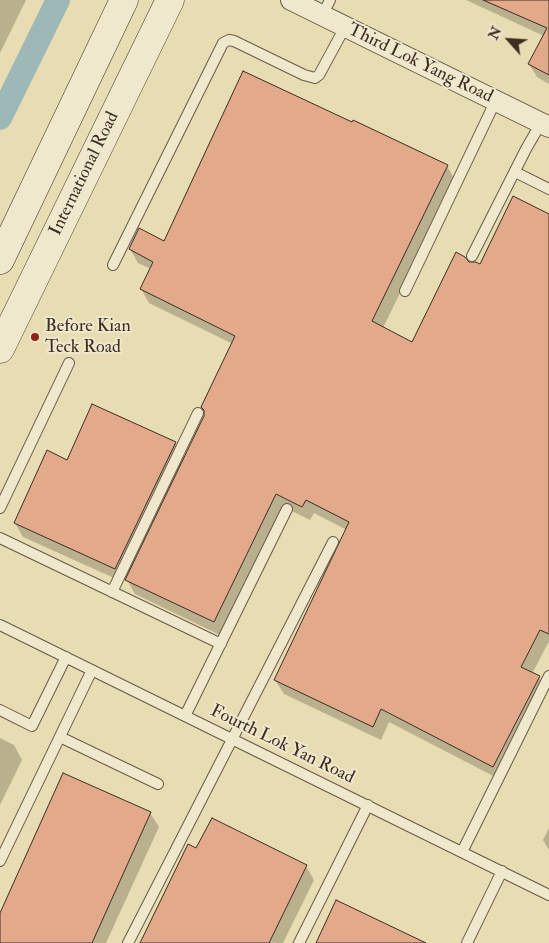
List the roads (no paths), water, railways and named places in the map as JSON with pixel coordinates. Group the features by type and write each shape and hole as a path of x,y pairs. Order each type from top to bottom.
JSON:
{"main road":[{"path":"0,260 124,0"},
{"name":"International Road","path":"0,349 170,0"}],"street":[{"name":"Third Lok Yang Road","path":"290,0 326,8 345,27 545,125"}],"lane":[{"path":"113,265 223,43 229,40 234,41 304,75 315,78 319,75 345,27"},
{"path":"405,291 496,100"},
{"path":"472,256 515,172 545,125"},
{"path":"515,172 549,189"},
{"path":"0,508 69,363"},
{"path":"112,592 198,413"},
{"path":"185,716 287,509"},
{"path":"0,538 221,644"},
{"path":"128,943 333,542"},
{"name":"Fourth Lok Yan Road","path":"0,625 549,895"},
{"path":"0,710 32,726 66,658"},
{"path":"0,861 92,670"},
{"path":"462,852 549,676"},
{"path":"60,737 158,784"},
{"path":"299,943 368,805"},
{"path":"467,943 502,871"}],"waterway":[{"path":"0,118 58,0"}],"place":[{"name":"Before Kian Teck Road","path":"35,337"}]}
